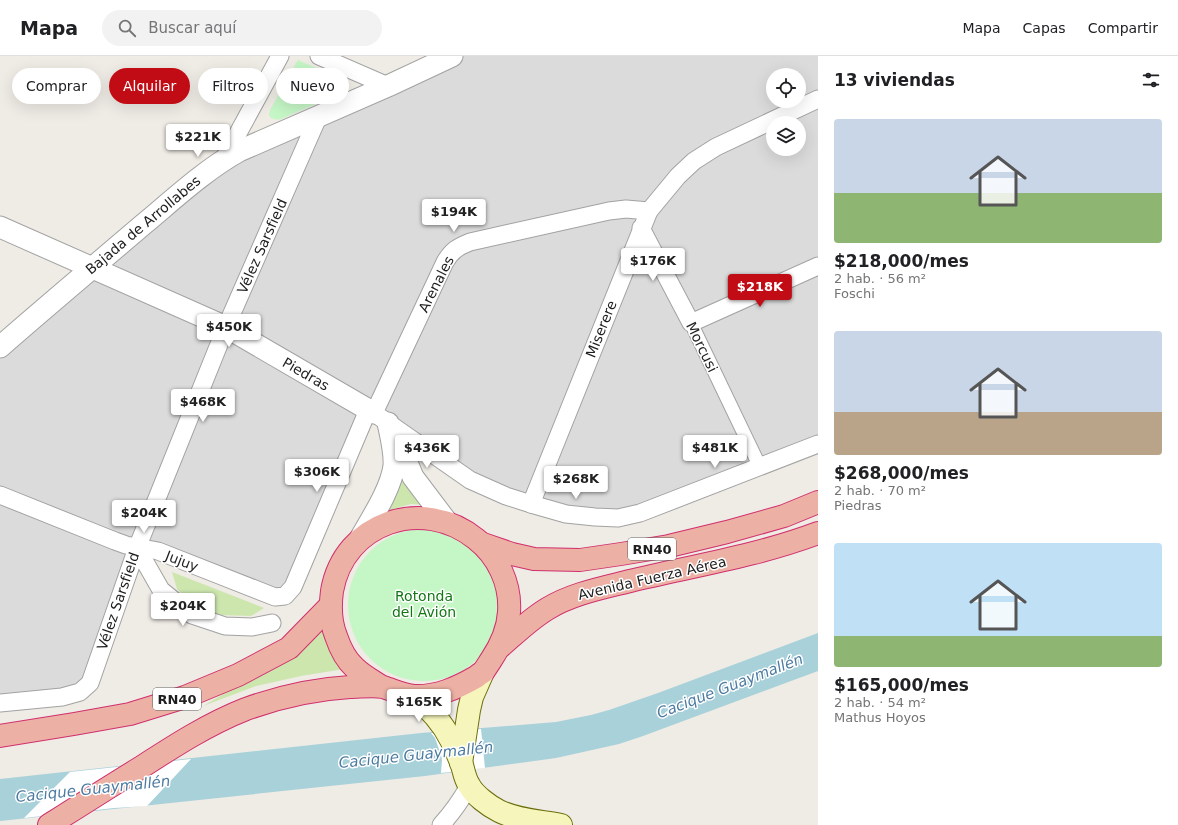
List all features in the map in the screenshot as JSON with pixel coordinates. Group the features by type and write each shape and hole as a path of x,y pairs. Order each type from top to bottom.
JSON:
{"highway":[{"name":"Avenida Fuerza Aérea","path":"483,544 512,554 534,559 587,559 684,542 784,516 818,502"},
{"name":"RN40","path":"0,736 130,714 185,697 238,675 289,648 330,606 334,578 345,557 360,539 375,529 392,521 410,517 429,518 447,522 466,530 483,544"},
{"name":"Avenida Fuerza Aérea","path":"499,648 526,624 547,609 572,597 643,578 781,546 818,533"},
{"path":"483,544 495,559 504,575 508,594 509,612 506,631 499,648"},
{"path":"330,606 333,628 341,649 355,668 382,687"},
{"name":"RN40","path":"49,825 180,742 219,721 246,709 281,698 316,691 349,687 382,687 400,694 414,696 439,694 462,685 483,672 499,648"}],"main road":[{"path":"483,672 456,731 453,744 464,773 488,805 512,816 561,825"},
{"path":"414,696 456,731"}],"street":[{"path":"224,159 280,56"},
{"path":"320,56 388,86"},
{"name":"Bajada de Arrollabes","path":"0,347 91,268 224,159 452,56"},
{"name":"Miserere","path":"530,504 649,211 678,176 694,161 716,147 818,99"},
{"name":"Vélez Sarsfield","path":"0,703 62,697 80,692 90,683 137,548 226,328 319,115"},
{"name":"Arenales","path":"293,587 380,418 445,262 451,252 470,242 609,211 626,209 649,211"},
{"name":"Piedras","path":"0,227 226,328 380,418 470,480 506,496 566,514 618,518 640,514 818,444"},
{"name":"Morcusi","path":"641,228 691,323 760,467"},
{"path":"691,323 818,266"},
{"path":"380,418 413,477 447,522"},
{"path":"360,539 390,481 394,466 394,452 380,418"},
{"name":"Jujuy","path":"0,495 115,541 137,548 158,551 275,597 285,596 293,587"},
{"path":"137,548 162,590 192,615 225,626 252,627 272,623"},
{"path":"441,825 461,800 464,773"}],"shaded area":[{"path":"452,56 818,56 818,443 618,518 506,496 374,414 285,596 147,549 90,683 0,703 0,347 203,175"}],"green space":[{"path":"298,60 316,68 294,68"},
{"path":"276,99 276,104 316,104 281,119 273,119 270,117 270,110"},
{"path":"401,471 428,505 411,504 380,514"},
{"name":"Rotonda del Avión","path":"431,529 453,534 466,541 478,551 488,563 495,576 499,590 499,620 495,634 488,647 478,659 466,669 453,676 439,680 417,681 395,676 382,669 370,659 360,647 353,634 349,620 348,598 353,576 360,563 370,551 382,541 395,534 409,530"},
{"path":"172,572 264,608 251,616 219,615 194,605 177,589"},
{"path":"324,624 344,669 301,676 256,686 203,706 292,654"}],"water":[{"name":"Cacique Guaymallén","path":"818,633 818,671 619,744 556,758 425,776 0,821 0,779 421,733 556,722 609,710"}],"pier":[{"path":"481,729 485,768 441,773 441,755 435,738 431,733"},
{"path":"191,759 147,806 114,808 24,818 70,772"}]}
